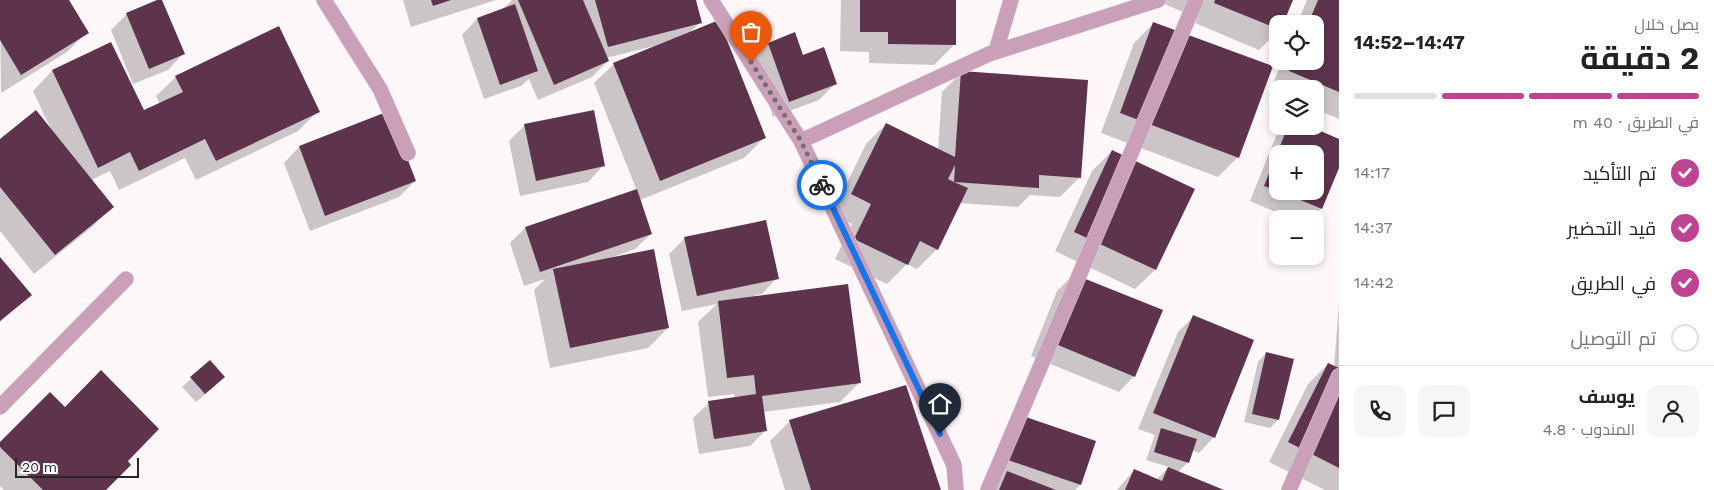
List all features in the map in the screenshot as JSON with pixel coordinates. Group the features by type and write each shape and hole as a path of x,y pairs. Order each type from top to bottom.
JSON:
{"street":[{"path":"324,0 380,89 408,154"},
{"path":"711,0 801,141 954,465 956,490"},
{"path":"996,51 1011,0"},
{"path":"801,141 996,51 1158,0"},
{"path":"988,490 1196,0"},
{"path":"0,406 126,279"},
{"path":"1289,490 1339,376"}],"building":[{"path":"0,0 69,0 89,33 21,75 0,40"},
{"path":"157,0 162,0 185,54 149,69 126,13"},
{"path":"431,0 451,0 433,6"},
{"path":"518,0 583,0 609,61 554,85"},
{"path":"595,0 696,0 702,23 608,47"},
{"path":"860,0 956,0 956,45 888,44 888,32 860,32"},
{"path":"1215,0 1293,0 1287,15 1269,15 1269,25 1214,3"},
{"path":"1318,0 1339,0 1339,92 1324,86 1324,80 1310,80 1289,71 1324,70 1324,15 1312,15"},
{"path":"515,4 538,71 500,85 477,18"},
{"path":"719,20 766,138 660,181 613,63"},
{"path":"1153,22 1269,65 1269,70 1272,70 1239,158 1120,113"},
{"path":"279,26 320,112 216,161 205,139 139,171 130,152 98,168 52,70 111,42 144,110 183,92 175,76"},
{"path":"795,32 803,55 824,47 837,84 789,102 768,43"},
{"path":"961,71 1088,80 1081,178 1039,175 1039,188 954,182 968,188 938,250 920,241 908,265 854,239 871,204 851,194 886,123 955,157","holes":["955,165 954,182 948,179"]},
{"path":"36,110 114,207 55,255 0,187 0,139"},
{"path":"594,110 605,166 536,181 524,124"},
{"path":"389,111 416,181 325,216 299,146"},
{"path":"1324,132 1339,139 1339,168 1322,209 1300,200 1324,200 1324,145 1280,145 1284,135 1324,135"},
{"path":"1112,150 1195,189 1156,270 1074,232"},
{"path":"1269,174 1269,188 1264,186"},
{"path":"637,189 652,234 540,272 525,227"},
{"path":"766,220 779,279 697,296 684,237"},
{"path":"654,249 669,328 570,348 553,269"},
{"path":"0,257 32,295 0,321"},
{"path":"1073,274 1163,310 1135,377 1046,340"},
{"path":"848,284 861,383 762,396 767,431 714,439 708,401 756,394 754,375 727,378 718,301"},
{"path":"1193,315 1254,340 1215,438 1153,413"},
{"path":"1266,352 1294,359 1279,420 1252,414"},
{"path":"210,360 225,377 205,394 190,377"},
{"path":"1328,363 1339,368 1339,468 1288,442"},
{"path":"101,370 159,429 128,461 131,465 106,490 43,490 0,447 0,442 50,392 65,407"},
{"path":"906,385 941,490 811,490 789,420"},
{"path":"1020,415 1096,441 1081,485 1005,459"},
{"path":"1161,428 1197,439 1189,463 1154,452"},
{"path":"1168,467 1224,490 1125,490 1134,469 1162,481"},
{"path":"1007,471 1056,490 999,490"}],"way so far":[{"path":"751,62 801,141 822,185"}],"route":[{"path":"822,185 940,434"}]}
